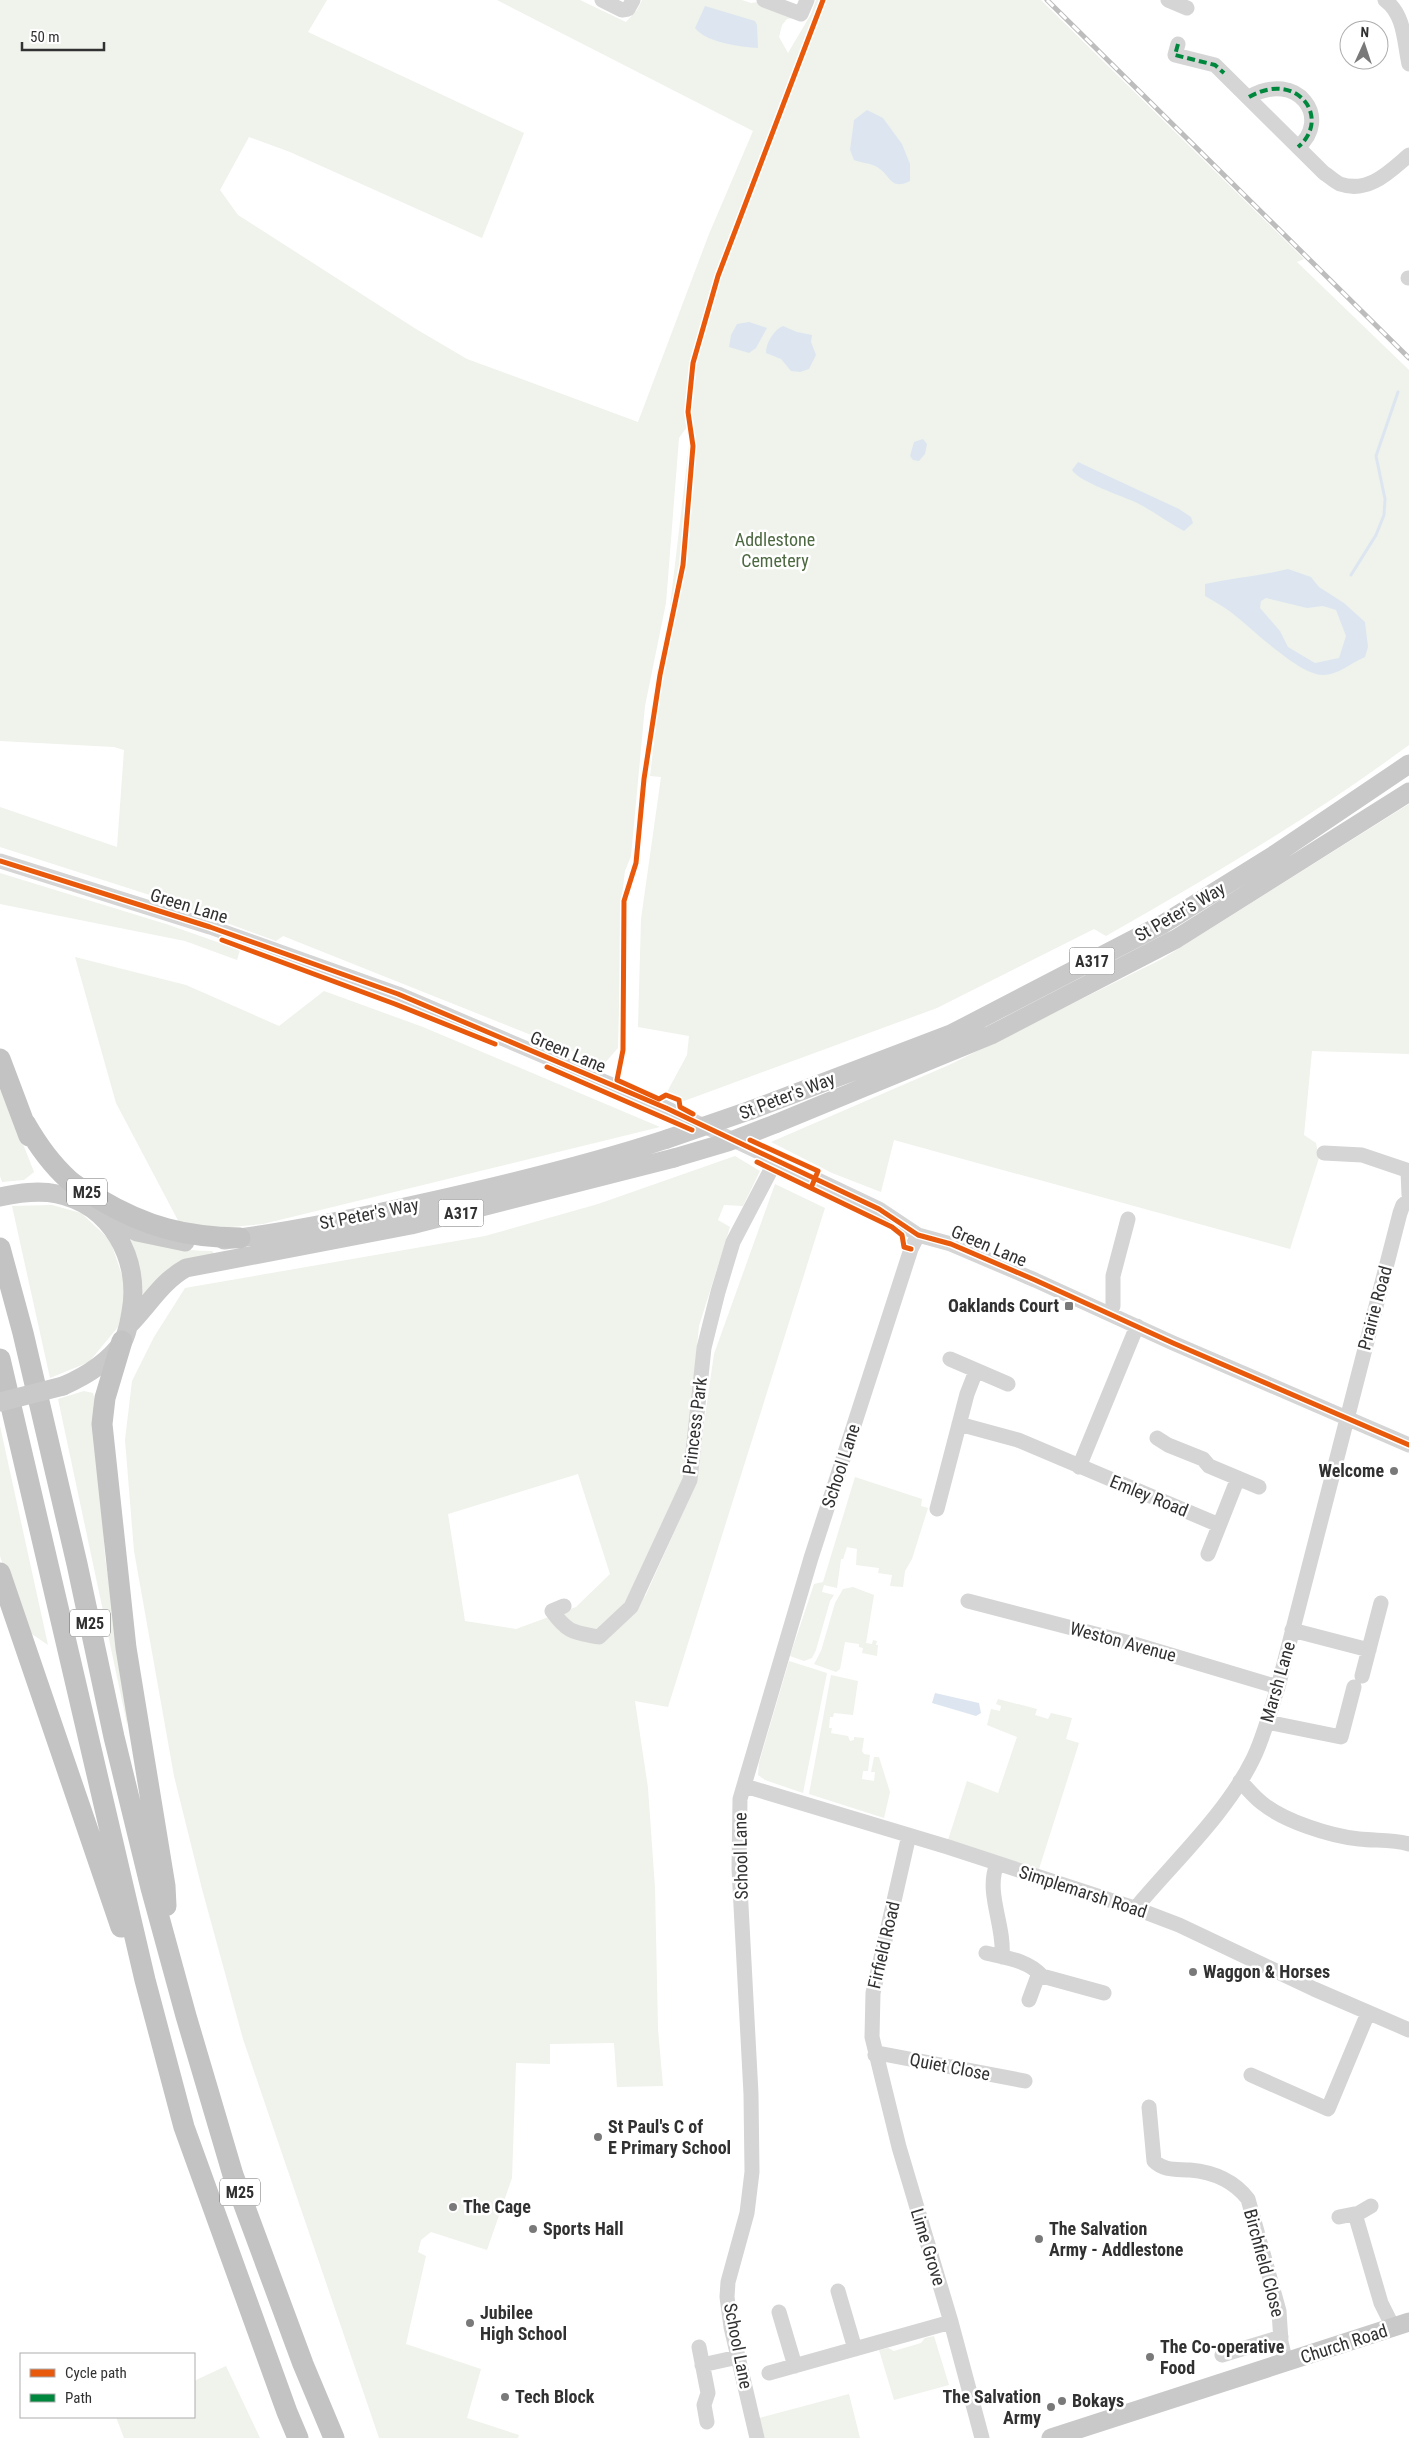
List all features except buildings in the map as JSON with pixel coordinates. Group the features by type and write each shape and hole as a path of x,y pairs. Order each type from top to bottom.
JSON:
{"highway":[{"name":"M25","path":"0,1059 36,1154 48,1174 80,1201"},
{"name":"M25","path":"25,1123 37,1144 71,1182 112,1207 146,1223 172,1231 203,1237 240,1238"},
{"name":"M25","path":"0,1248 23,1333 114,1737 151,1888 233,2175 303,2364 334,2438"},
{"name":"M25","path":"126,1333 105,1398 102,1424 126,1648 165,1886 170,1953"},
{"name":"M25","path":"0,1359 145,1980 184,2127 286,2412 298,2438"},
{"name":"M25","path":"0,1573 94,1852 123,1932 145,1980"}],"main road":[{"name":"St Peter's Way","path":"0,1196 24,1192 56,1194 80,1201 103,1216 137,1232 169,1240 203,1243 368,1216 517,1183 599,1160 751,1110 951,1034 1163,924 1274,855 1409,764"},
{"name":"St Peter's Way","path":"0,1402 63,1386 89,1374 106,1360 170,1276 186,1268 411,1225 674,1158 728,1142 775,1124 991,1035 1176,939 1409,792"},
{"path":"103,1216 125,1250 132,1270 134,1289 126,1333"},
{"name":"Church Road","path":"1051,2438 1401,2325"}],"street":[{"path":"602,0 622,10 628,9 633,0"},
{"path":"764,0 801,14 807,0"},
{"path":"1168,0 1188,8"},
{"path":"1385,0 1394,6 1399,14 1409,64"},
{"path":"1178,44 1175,55 1215,64 1324,173 1342,184 1365,186 1379,180 1409,155"},
{"path":"1249,97 1260,91 1278,87 1291,89 1302,97 1311,118 1307,138 1298,147"},
{"name":"Green Lane","path":"0,861 210,927 398,994 666,1108 776,1162 879,1209 918,1235 951,1244 1346,1419 1409,1445"},
{"path":"1324,1153 1362,1155 1409,1171 1409,1195"},
{"name":"Princess Park","path":"564,1606 552,1611 561,1624 572,1632 599,1637 632,1607 651,1568 690,1480 704,1348 729,1253 776,1162"},
{"name":"Prairie Road","path":"1346,1419 1400,1214 1403,1206 1409,1200"},
{"path":"1109,1313 1113,1306 1113,1276 1128,1219"},
{"name":"School Lane","path":"757,2438 738,2357 727,2296 728,2282 747,2212 752,2172 751,2094 738,1816 744,1786 811,1558 908,1258 918,1235"},
{"path":"1079,1467 1137,1326"},
{"path":"950,1359 1008,1384"},
{"path":"937,1509 959,1424 976,1371"},
{"name":"Marsh Lane","path":"1137,1909 1138,1904 1217,1812 1254,1758 1278,1687 1346,1419"},
{"name":"Emley Road","path":"959,1424 1018,1440 1220,1525"},
{"path":"1157,1438 1176,1449 1203,1459 1209,1466 1260,1487"},
{"path":"1208,1554 1238,1478"},
{"name":"Weston Avenue","path":"968,1601 1134,1644 1278,1687"},
{"path":"1267,1722 1340,1744 1369,1650 1381,1603"},
{"path":"1292,1630 1369,1650"},
{"path":"1240,1781 1260,1802 1272,1810 1313,1828 1358,1839 1387,1839 1409,1844"},
{"name":"Simplemarsh Road","path":"744,1786 909,1835 1137,1909 1210,1939 1314,1990 1409,2030"},
{"name":"Firfield Road","path":"875,2055 872,2037 873,1993 909,1835"},
{"path":"997,1864 992,1883 1003,1940 1002,1957"},
{"path":"986,1953 1035,1968 1042,1976 1104,1993"},
{"path":"1029,2000 1039,1973"},
{"path":"1251,2075 1328,2109 1368,2013"},
{"name":"Quiet Close","path":"875,2055 883,2054 1026,2081"},
{"name":"Lime Grove","path":"875,2055 899,2147 951,2322 982,2438"},
{"name":"Birchfield Close","path":"1149,2107 1154,2161 1159,2166 1171,2170 1192,2170 1226,2179 1239,2188 1248,2199 1279,2311 1286,2363"},
{"path":"1339,2217 1354,2214 1371,2206"},
{"path":"1354,2214 1381,2303 1401,2325"},
{"path":"838,2291 855,2349"},
{"path":"779,2312 794,2366"},
{"path":"768,2373 951,2322"},
{"name":"Birchfield Close","path":"1222,2355 1281,2337"},
{"path":"699,2347 708,2393 704,2405 707,2422"},
{"path":"702,2365 738,2357"}],"green space":[{"name":"Addlestone Cemetery","path":"0,0 327,0 308,32 524,133 482,238 290,152 249,137 220,190 238,215 416,329 467,359 638,422 709,234 753,131 497,0 580,0 626,22 637,10 642,0 742,0 751,3 758,2 793,18 787,19 782,25 779,37 788,53 811,14 816,0 1041,0 1304,259 1297,262 1409,370 1409,745 1336,796 1260,845 1106,936 1094,929 937,1008 684,1101 667,1092 687,1055 689,1036 638,1027 641,919 661,777 650,776 692,420 679,438 666,603 645,706 631,856 625,871 622,895 618,1048 604,1064 283,936 276,941 156,897 0,847 0,807 117,847 124,750 114,747 0,741"},
{"path":"1409,804 1409,1054 1312,1051 1304,1135 1316,1143 1319,1158 1290,1249 894,1140 881,1192 832,1173 771,1142 949,1065 1162,959"},
{"path":"0,873 166,924 240,950 237,960 185,941 0,904"},
{"path":"75,957 186,985 279,1026 324,991 423,1027 660,1127 263,1224 209,1229 182,1228 116,1103"},
{"path":"0,1085 34,1172 24,1180 2,1182 0,1176"},
{"path":"735,1156 760,1171 743,1206 724,1205 718,1220 730,1227 699,1326 684,1475 651,1568 644,1599 695,1486 714,1354 775,1184 825,1208 668,1707 635,1701 648,1788 655,1888 658,2029 663,2086 617,2087 614,2043 550,2044 550,2064 516,2063 512,2178 487,2250 431,2232 421,2240 418,2252 426,2256 406,2344 481,2369 467,2418 519,2435 518,2438 379,2438 243,2039 202,1889 174,1776 134,1551 125,1440 132,1381 154,1337 185,1288 485,1236 598,1204","holes":["578,1474 610,1574 576,1607 516,1629 465,1621 448,1514"]},
{"path":"52,1205 81,1213 110,1240 127,1290 118,1327 89,1362 50,1378 12,1206"},
{"path":"128,1235 169,1247 212,1251 216,1256 142,1301 139,1267"},
{"path":"84,1391 93,1393 95,1401 105,1557 127,1701 127,1724 58,1399"},
{"path":"0,1426 48,1645 23,1628 0,1556"},
{"path":"855,1477 922,1499 921,1506 928,1508 912,1559 905,1571 903,1587 890,1586 892,1575 878,1573 879,1568 856,1565 857,1549 847,1547 843,1559 841,1559 837,1588 824,1585 822,1592 834,1595 830,1601 816,1650 812,1658 804,1661 790,1656 814,1584 823,1582"},
{"path":"853,1587 874,1595 866,1643 872,1644 873,1640 877,1641 877,1656 862,1653 863,1648 859,1647 859,1644 845,1642 840,1669 836,1672 814,1664 821,1651 835,1603 843,1589"},
{"path":"789,1661 827,1673 803,1793 765,1780 758,1775 759,1763"},
{"path":"831,1675 858,1681 853,1715 834,1713 833,1717 830,1717 829,1728 832,1728 831,1733 848,1736 850,1741 854,1740 854,1737 864,1738 862,1751 864,1754 870,1755 868,1771 863,1771 862,1779 874,1781 875,1772 871,1772 874,1757 879,1757 890,1792 884,1818 809,1794"},
{"path":"998,1699 1037,1709 1035,1715 1048,1719 1051,1713 1072,1718 1066,1739 1079,1743 1039,1869 948,1840 967,1781 998,1793 1017,1737 987,1725 991,1709 1000,1711 1001,1706 996,1704"},
{"path":"934,2336 949,2385 894,2400 879,2350 888,2348 894,2351 921,2343 925,2338"},
{"path":"226,2366 260,2438 124,2438 116,2418 195,2418 195,2381"},
{"path":"849,2394 860,2438 763,2438 759,2418"}],"shaded area":[{"path":"705,6 755,21 757,25 758,48 724,43 700,33 695,28"},
{"path":"867,110 883,118 902,144 910,164 910,181 903,184 894,183 877,167 854,160 850,150 854,120"},
{"path":"749,322 767,328 756,348 749,353 729,347 731,335 737,324"},
{"path":"783,326 797,332 812,335 811,342 816,355 809,369 800,372 791,371 781,359 766,353 771,337"},
{"path":"923,439 927,444 925,454 919,461 913,460 910,456 914,442"},
{"path":"1078,462 1179,509 1191,517 1193,523 1184,531 1149,509 1083,479 1072,470"},
{"path":"1288,569 1311,577 1319,587 1344,603 1365,622 1368,647 1365,657 1334,673 1323,675 1313,673 1288,659 1228,610 1205,596 1205,584","holes":["1266,598 1307,608 1323,606 1336,610 1346,636 1339,658 1315,663 1288,647 1280,631 1260,608 1261,601"]},
{"path":"935,1693 979,1703 981,1713 976,1716 932,1703"}],"waterway":[{"path":"1351,575 1376,535 1384,515 1385,499 1376,456 1398,392"}],"railway":[{"path":"1047,0 1409,358"}],"marked path":[{"path":"1178,44 1175,55 1215,65 1224,73"},
{"path":"1249,97 1267,90 1282,89 1295,93 1305,101 1310,111 1312,123 1308,136 1298,147"}],"cycle path":[{"path":"693,1114 680,1107 679,1100 666,1095 659,1099 617,1080 623,1050 624,901 636,863 644,779 660,675 683,565 693,446 688,412 693,363 718,276 823,0"},
{"path":"0,861 210,927 398,994 666,1108 879,1209 918,1235 951,1244 1409,1445"},
{"path":"222,940 395,1004 495,1044"},
{"path":"547,1067 692,1130"},
{"path":"750,1140 818,1171 811,1188"},
{"path":"757,1162 892,1227 902,1235 904,1247 911,1249"}],"place":[{"name":"Oaklands Court","path":"1069,1306"},
{"name":"Welcome","path":"1394,1471"},
{"name":"Waggon & Horses","path":"1193,1972"},
{"name":"St Paul's C of E Primary School","path":"598,2137"},
{"name":"The Cage","path":"453,2207"},
{"name":"Sports Hall","path":"533,2229"},
{"name":"The Salvation Army - Addlestone","path":"1039,2239"},
{"name":"Jubilee High School","path":"470,2323"},
{"name":"The Co-operative Food","path":"1150,2357"},
{"name":"Tech Block","path":"505,2397"},
{"name":"Bokays","path":"1062,2401"},
{"name":"The Salvation Army","path":"1051,2407"}]}
